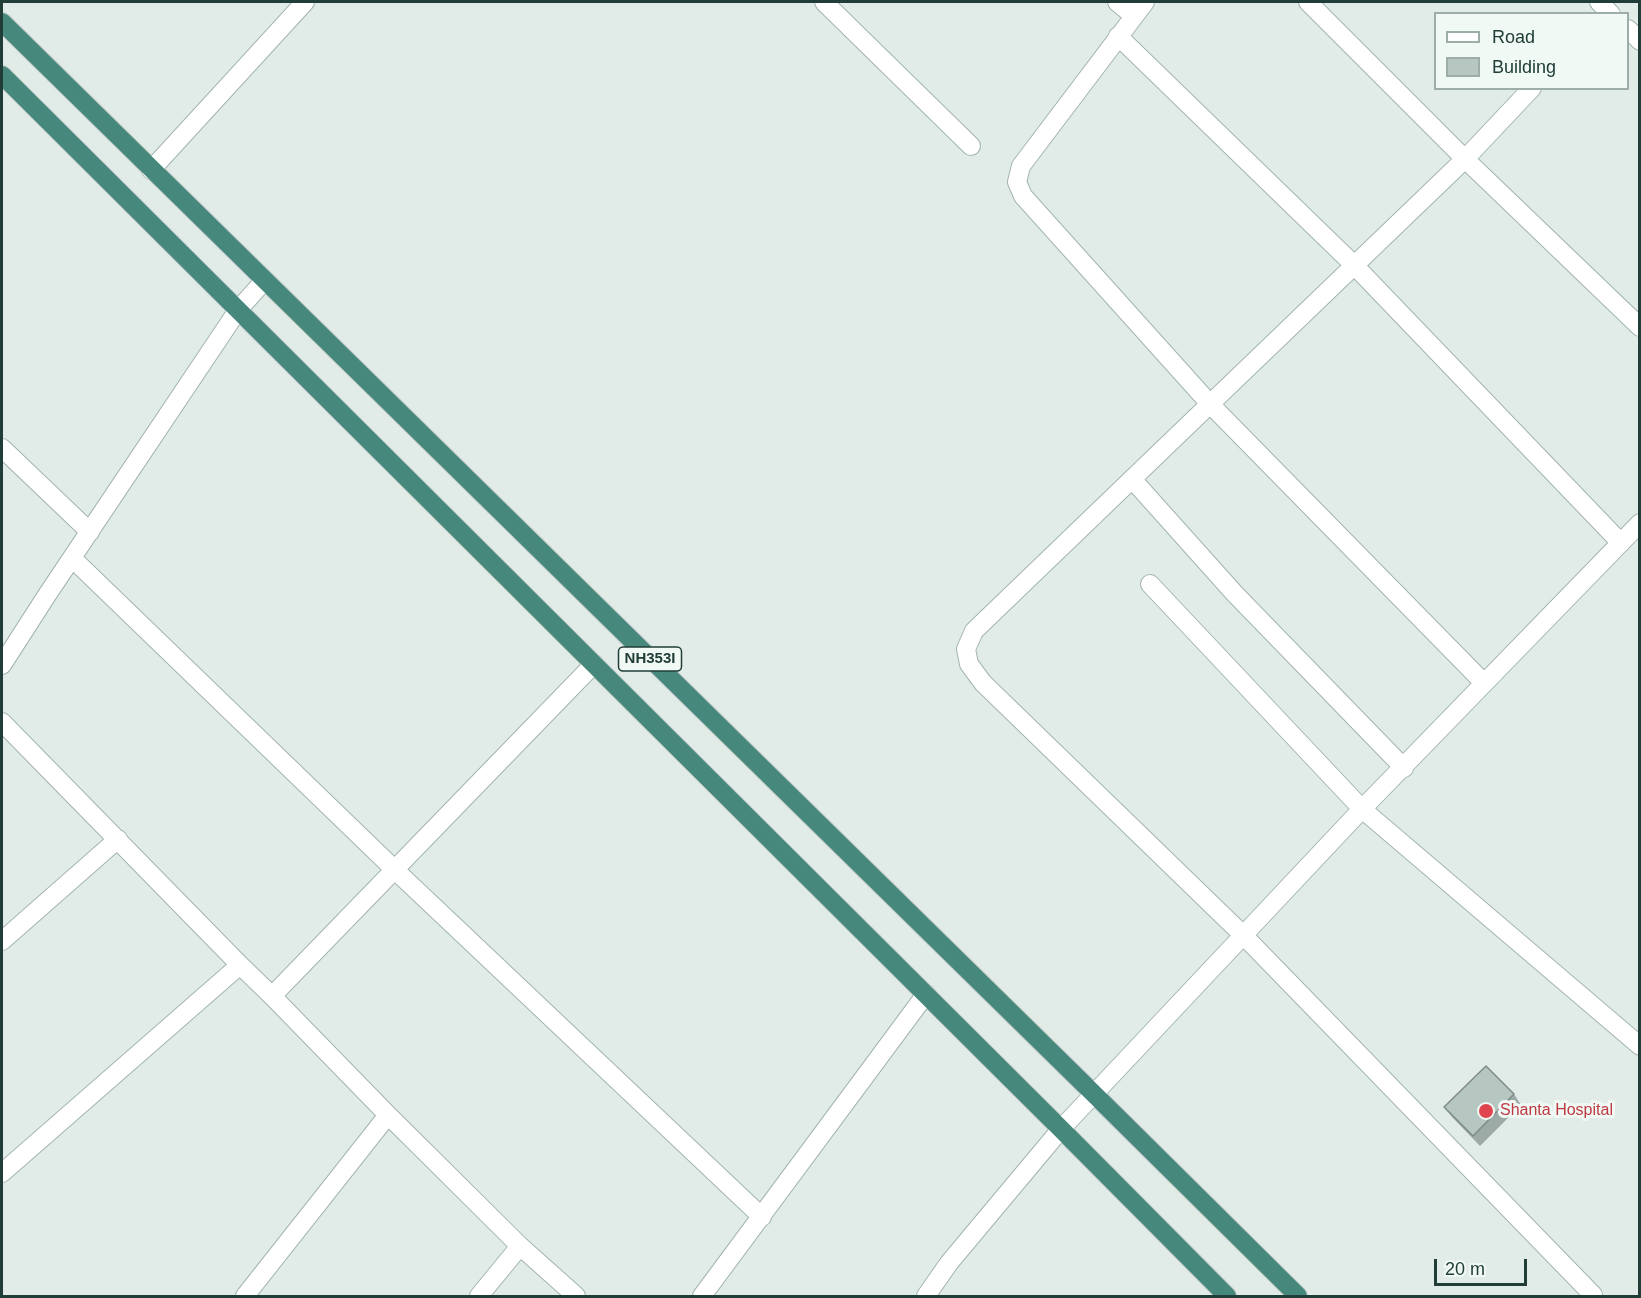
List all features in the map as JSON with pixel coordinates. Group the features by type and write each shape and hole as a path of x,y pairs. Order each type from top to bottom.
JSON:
{"highway":[{"name":"NH353I","path":"2,22 1298,1296"},
{"name":"NH353I","path":"2,75 1227,1296"}],"street":[{"path":"151,170 306,2"},
{"path":"824,2 971,146"},
{"path":"1117,2 1134,16"},
{"path":"1145,2 1021,166 1017,182 1023,196 1210,404 1484,683"},
{"path":"1308,2 1465,159 1640,327"},
{"path":"1629,30 1640,41"},
{"path":"1118,36 1354,265 1621,543"},
{"path":"1530,90 1465,159 974,631 966,649 969,664 983,683 1244,936 1593,1295"},
{"path":"2,665 238,310 264,281"},
{"path":"2,448 90,532"},
{"path":"1132,479 1235,594 1404,768"},
{"path":"926,1296 950,1263 1061,1129 1362,809 1640,523"},
{"path":"72,558 395,870 762,1217"},
{"path":"1149,584 1362,809 1640,1046"},
{"path":"272,996 594,664"},
{"path":"2,722 388,1115 520,1246 576,1296"},
{"path":"2,941 118,839"},
{"path":"2,1173 240,965"},
{"path":"702,1296 926,994"},
{"path":"244,1296 388,1115"},
{"path":"479,1296 520,1246"}],"building":[{"name":"Shanta Hospital","path":"1486,1066 1514,1094 1473,1136 1444,1107"}],"place":[{"name":"Shanta Hospital","path":"1486,1111"}]}
